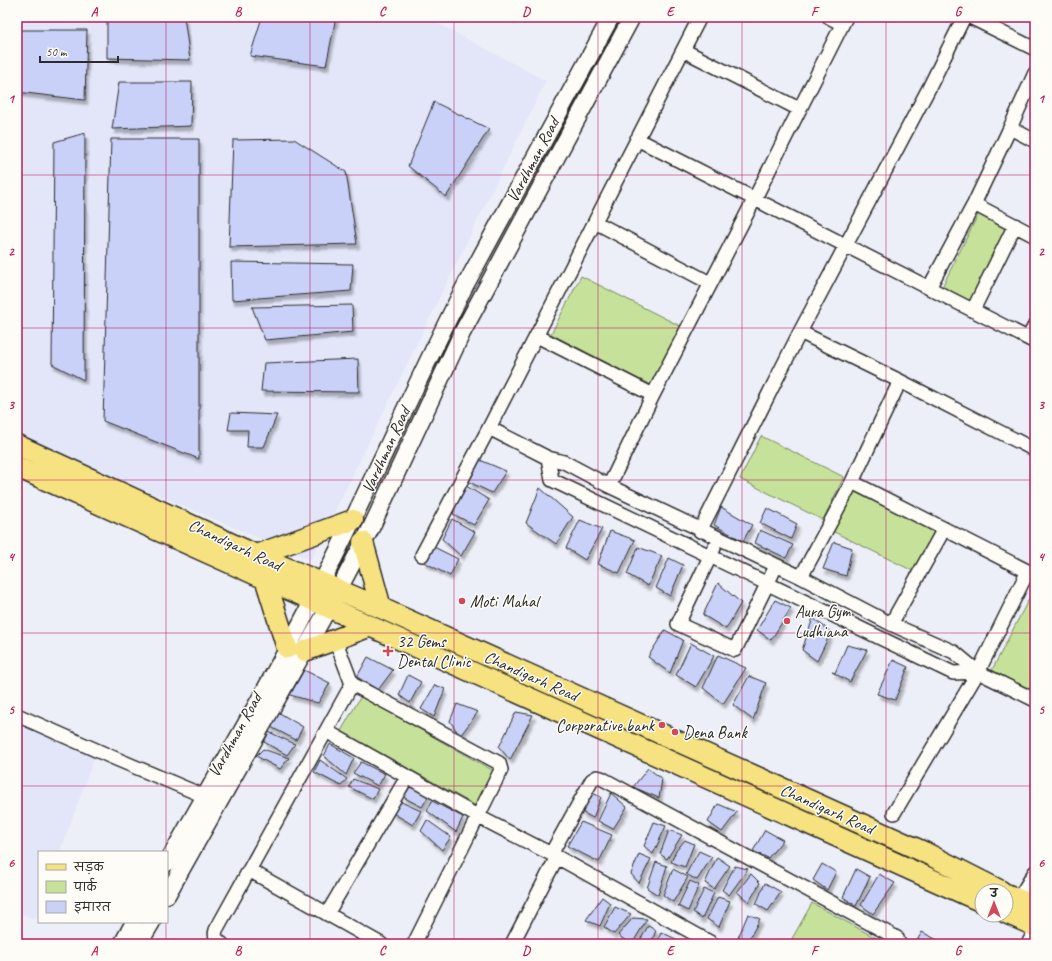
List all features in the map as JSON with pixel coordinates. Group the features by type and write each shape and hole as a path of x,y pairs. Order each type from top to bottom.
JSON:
{"main road":[{"name":"Chandigarh Road","path":"17,445 256,555 325,595 371,626 974,898"},
{"name":"Chandigarh Road","path":"17,467 265,578 325,595 381,608 924,852 985,883"},
{"path":"256,555 353,520"},
{"path":"363,542 381,608"},
{"path":"265,578 296,649 335,639 371,626"},
{"path":"1016,903 1035,926"}],"street":[{"name":"Vardhman Road","path":"325,595 353,520 444,326 611,17"},
{"name":"Vardhman Road","path":"168,893 325,595 363,542 462,333 632,17"},
{"path":"422,555 537,336 700,17"},
{"path":"609,486 653,395 755,198 844,20 829,17"},
{"path":"700,531 800,332 929,88 964,17"},
{"path":"970,17 1035,49"},
{"path":"683,50 799,109"},
{"path":"930,288 974,204 1035,73"},
{"path":"1010,128 1035,141"},
{"path":"638,139 1032,340 1035,325"},
{"path":"974,204 1035,236"},
{"path":"595,222 710,283"},
{"path":"972,310 1015,225"},
{"path":"800,332 1035,450"},
{"path":"537,336 653,395"},
{"path":"800,577 852,482 900,381"},
{"path":"489,428 548,458 564,462 700,531 800,577 891,624 954,652 978,672 1035,700"},
{"path":"548,458 552,480 952,673 978,672"},
{"path":"852,482 1031,573 978,672 894,814"},
{"path":"891,624 944,529"},
{"path":"718,539 678,624 735,650 776,566"},
{"path":"335,639 352,684 499,763 501,770 414,944"},
{"name":"Vardhman Road","path":"168,861 204,796 296,649"},
{"path":"222,944 217,939 215,934 216,930 352,684"},
{"path":"17,715 204,796"},
{"path":"326,731 477,816 554,855 713,944"},
{"path":"327,914 407,777"},
{"path":"514,943 554,855 592,780 597,777 897,938 899,944"},
{"path":"249,870 381,944"},
{"path":"1016,903 1035,872"},
{"path":"122,944 133,923"},
{"path":"139,944 151,923"},
{"path":"1028,944 1035,931"}],"shaded area":[{"path":"17,17 426,17 546,81 311,560 17,436"},
{"path":"17,718 97,751 60,851 38,851 38,911 35,919 17,912"}],"green space":[{"path":"979,213 1008,227 970,303 941,289"},
{"path":"581,276 686,329 656,388 551,334"},
{"path":"761,436 844,477 823,520 740,479"},
{"path":"853,489 936,529 915,572 832,531"},
{"path":"1035,587 1035,692 992,670"},
{"path":"361,696 499,774 480,808 341,731"},
{"path":"812,903 887,944 789,944"}],"building":[{"path":"107,17 184,17 190,60 107,58"},
{"path":"262,17 336,17 326,66 250,56"},
{"path":"17,30 87,30 85,100 17,92"},
{"path":"119,82 192,82 191,126 112,129"},
{"path":"434,102 489,129 446,197 408,166"},
{"path":"85,133 84,380 52,364 54,142"},
{"path":"111,139 199,139 199,459 103,421"},
{"path":"294,139 346,172 357,244 229,247 233,140"},
{"path":"231,262 353,264 351,291 232,300"},
{"path":"352,305 353,332 265,340 252,307"},
{"path":"358,359 359,392 261,391 264,363"},
{"path":"231,413 277,415 264,447 247,447 248,430 228,430"},
{"path":"480,460 506,471 492,493 469,482"},
{"path":"463,484 489,500 474,525 453,514"},
{"path":"540,488 573,517 556,544 526,523"},
{"path":"721,507 752,525 743,541 714,525"},
{"path":"767,508 797,524 791,539 760,523"},
{"path":"452,519 475,532 461,556 442,539"},
{"path":"580,520 602,529 585,560 566,548"},
{"path":"760,530 793,545 786,558 755,543"},
{"path":"610,531 635,540 619,573 598,564"},
{"path":"834,542 852,548 846,576 823,569"},
{"path":"432,546 458,559 450,576 424,562"},
{"path":"638,547 662,556 648,586 627,574"},
{"path":"669,558 683,565 670,596 656,588"},
{"path":"718,583 741,603 726,629 703,615"},
{"path":"775,600 791,608 771,640 757,630"},
{"path":"813,618 831,632 817,661 802,650"},
{"path":"665,630 683,640 670,673 648,657"},
{"path":"691,643 714,656 696,687 676,675"},
{"path":"847,645 867,650 850,682 832,672 835,673"},
{"path":"718,655 746,668 723,704 703,688"},
{"path":"368,657 393,670 378,690 357,677"},
{"path":"893,660 908,667 895,700 877,694"},
{"path":"304,670 330,683 318,703 290,695"},
{"path":"408,675 421,682 410,703 399,695"},
{"path":"749,676 766,683 753,720 733,705"},
{"path":"435,685 445,689 434,717 421,709"},
{"path":"457,704 478,712 460,736 450,721"},
{"path":"278,712 303,727 296,740 269,726"},
{"path":"516,712 533,715 510,760 499,747"},
{"path":"269,732 295,744 287,755 264,742"},
{"path":"330,744 354,758 346,775 324,756"},
{"path":"263,749 289,758 280,769 256,756"},
{"path":"320,760 347,779 341,786 314,772"},
{"path":"361,762 385,774 378,786 353,773"},
{"path":"648,768 662,779 659,798 633,787"},
{"path":"353,779 378,789 373,799 349,787"},
{"path":"410,787 429,795 422,807 403,797"},
{"path":"590,792 601,797 593,818 580,811"},
{"path":"611,793 627,807 613,829 598,821"},
{"path":"399,801 421,811 413,825 391,812"},
{"path":"432,801 463,817 456,832 427,811"},
{"path":"718,804 737,812 722,832 708,822"},
{"path":"427,820 451,837 442,850 421,831"},
{"path":"581,822 612,835 599,862 567,846"},
{"path":"654,822 666,826 653,854 644,846"},
{"path":"669,830 682,835 667,859 660,854"},
{"path":"765,830 783,840 768,858 753,851"},
{"path":"685,840 694,844 685,867 671,862 676,851"},
{"path":"699,851 712,857 697,880 686,874"},
{"path":"639,854 651,859 639,883 631,874"},
{"path":"717,857 730,866 714,889 705,883"},
{"path":"656,862 667,866 658,895 647,888"},
{"path":"822,864 836,872 827,890 813,880"},
{"path":"735,866 748,869 729,895 722,890"},
{"path":"673,869 688,877 673,902 663,895"},
{"path":"856,869 870,877 856,906 843,897"},
{"path":"751,874 760,883 749,902 737,892"},
{"path":"879,874 895,883 873,914 861,905"},
{"path":"690,881 699,885 688,911 678,906"},
{"path":"765,883 781,892 768,911 756,904"},
{"path":"704,889 714,893 702,919 693,912"},
{"path":"602,897 610,903 600,926 586,920"},
{"path":"718,897 730,901 719,927 707,919"},
{"path":"615,907 631,914 614,934 604,927"},
{"path":"748,914 760,919 748,941 738,938"},
{"path":"633,918 647,919 632,944 630,944 618,935"},
{"path":"648,926 656,930 651,944 638,944"},
{"path":"661,932 678,940 675,944 657,944"},
{"path":"922,932 945,944 915,944"}],"place":[{"name":"Moti Mahal","path":"462,601"},
{"name":"Aura Gym Ludhiana","path":"787,621"},
{"name":"32 Gems Dental Clinic","path":"388,651"},
{"name":"Corporative bank","path":"662,725"},
{"name":"Dena Bank","path":"675,732"}]}
